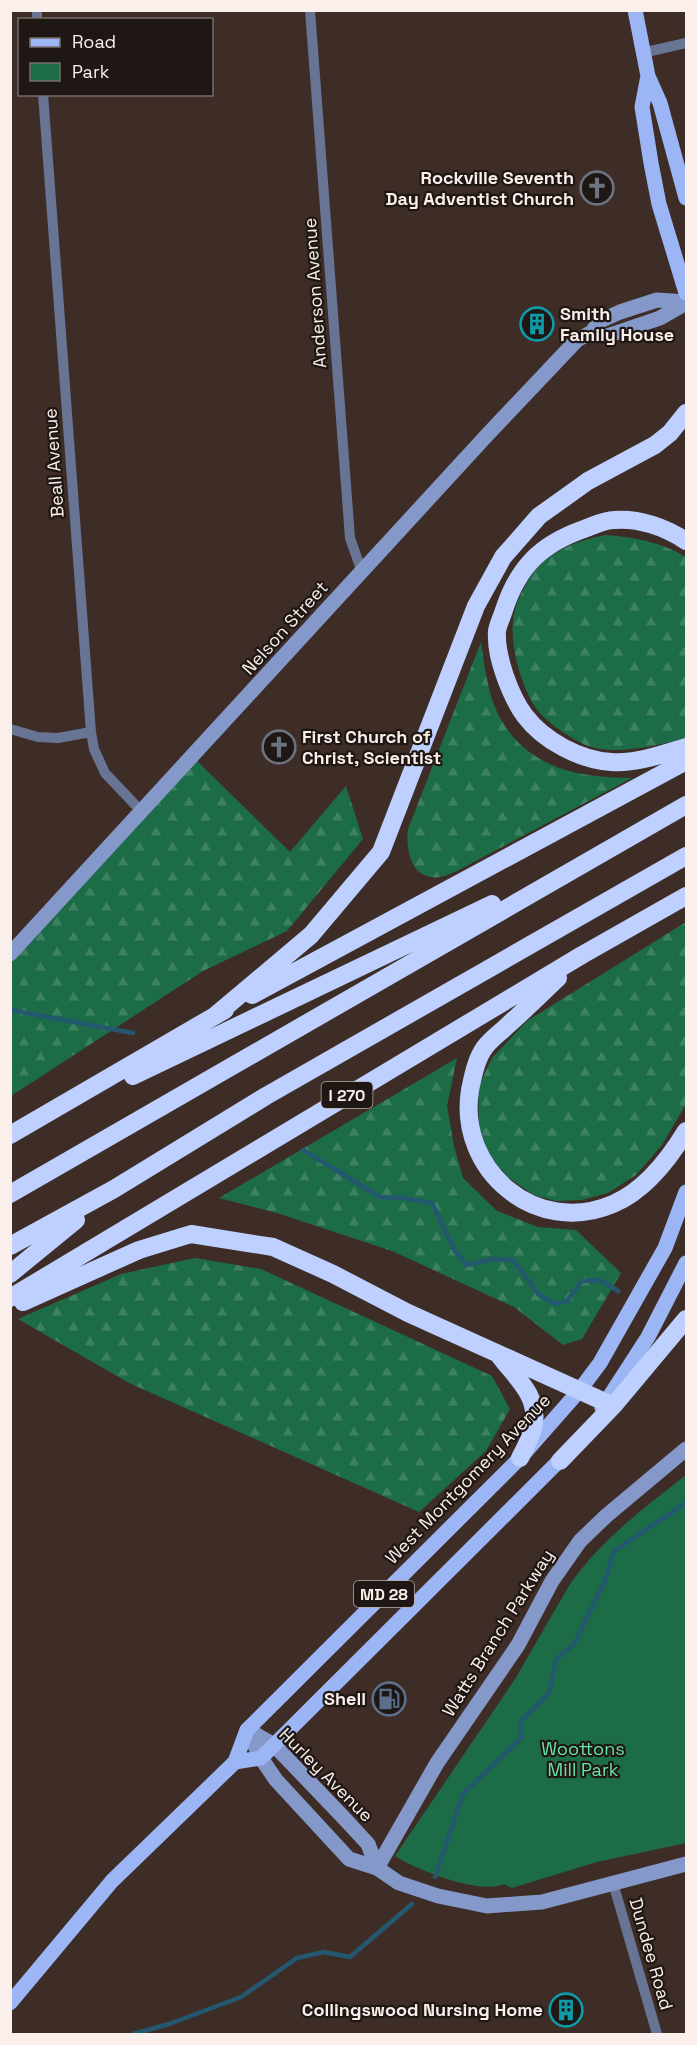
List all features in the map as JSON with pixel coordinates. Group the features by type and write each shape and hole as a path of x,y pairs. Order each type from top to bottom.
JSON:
{"highway":[{"path":"216,1015 311,935 381,852 476,606 504,557 539,516 588,482 655,445 670,433 687,413"},
{"path":"687,541 669,530 635,520 612,520 575,532 550,545 527,564 507,600 497,630 498,656 511,693 526,717 554,743 576,754 612,762 649,758 687,747"},
{"path":"10,1136 216,1015 687,761"},
{"path":"10,1194 687,805"},
{"path":"10,1136 191,1047 616,846"},
{"name":"I 270","path":"10,1246 114,1189 266,1096 687,856"},
{"name":"I 270","path":"10,1298 582,955 687,896"},
{"path":"582,955 485,1047 474,1071 468,1113 472,1137 481,1159 510,1192 531,1204 550,1211 570,1214 592,1211 613,1204 641,1185 650,1178 687,1131"},
{"path":"10,1274 114,1189"},
{"path":"10,1308 139,1250 191,1234 273,1247 607,1403"},
{"path":"560,1461 614,1405 687,1318"},
{"path":"498,1353 511,1372 529,1391 532,1398 534,1424 520,1458"}],"main road":[{"path":"635,10 648,76 660,103 687,198"},
{"path":"648,76 642,108 651,163 659,204 687,293"},
{"name":"West Montgomery Avenue","path":"10,2003 112,1881 235,1762 247,1730 520,1458 579,1391 600,1363 665,1248 687,1192"},
{"name":"MD 28","path":"261,1758 560,1461 607,1403 648,1337 687,1263"},
{"path":"235,1762 261,1758"}],"street":[{"name":"Anderson Avenue","path":"310,10 350,538 362,572"},
{"path":"642,53 687,43"},
{"name":"Beall Avenue","path":"43,96 91,732 94,749 105,773 142,812"},
{"name":"Nelson Street","path":"10,954 577,340 592,332 600,321 620,312 657,300 687,302"},
{"path":"10,729 38,737 58,738 91,732"},
{"name":"Watts Branch Parkway","path":"377,1868 437,1763 518,1645 552,1581 580,1541 606,1516 687,1449"},
{"name":"Hurley Avenue","path":"247,1730 274,1745 368,1844 377,1868"},
{"name":"Hurley Avenue","path":"247,1730 261,1758 276,1780 349,1859 377,1868 399,1883 438,1896 487,1906 542,1902 687,1864"},
{"name":"Dundee Road","path":"613,1883 657,2034"}],"green space":[{"path":"605,535 647,541 686,557 686,738 624,750 588,746 575,740 543,717 533,704 523,682 516,657 513,622 515,609 527,583 549,557 576,543"},
{"path":"481,642 488,686 495,707 505,726 530,753 545,762 578,773 632,778 455,872 440,877 431,877 418,871 410,858 408,829"},
{"path":"193,757 290,852 346,786 363,839 287,931 203,971 11,1096 10,954"},
{"path":"686,922 686,1104 662,1145 636,1175 608,1193 582,1200 556,1201 534,1195 509,1178 490,1158 479,1128 478,1088 492,1058 527,1021"},
{"path":"457,1058 447,1106 454,1146 463,1178 497,1211 538,1227 576,1230 621,1273 582,1339 563,1345 514,1307 392,1251 277,1213 219,1198"},
{"path":"195,1258 261,1269 492,1376 510,1409 486,1451 419,1512 129,1383 18,1319 121,1274"},
{"name":"Woottons Mill Park","path":"686,1475 686,1843 597,1862 512,1888 504,1884 493,1887 464,1884 418,1868 395,1856 515,1679 570,1584 582,1568 624,1525"}],"waterway":[{"path":"10,1010 133,1033"},
{"path":"303,1150 380,1197 432,1203 455,1251 467,1265 492,1259 513,1260 538,1294 555,1304 567,1301 582,1281 600,1280 618,1291"},
{"path":"435,1877 463,1794 521,1738 521,1721 549,1693 556,1659 574,1644 605,1581 614,1551 686,1503"},
{"path":"133,2034 169,2024 241,1997 297,1958 324,1952 350,1957 412,1904"}],"place":[{"name":"Rockville Seventh Day Adventist Church","path":"597,188"},
{"name":"Smith Family House","path":"537,324"},
{"name":"First Church of Christ, Scientist","path":"279,747"},
{"name":"Shell","path":"389,1699"},
{"name":"Collingswood Nursing Home","path":"566,2010"}]}
